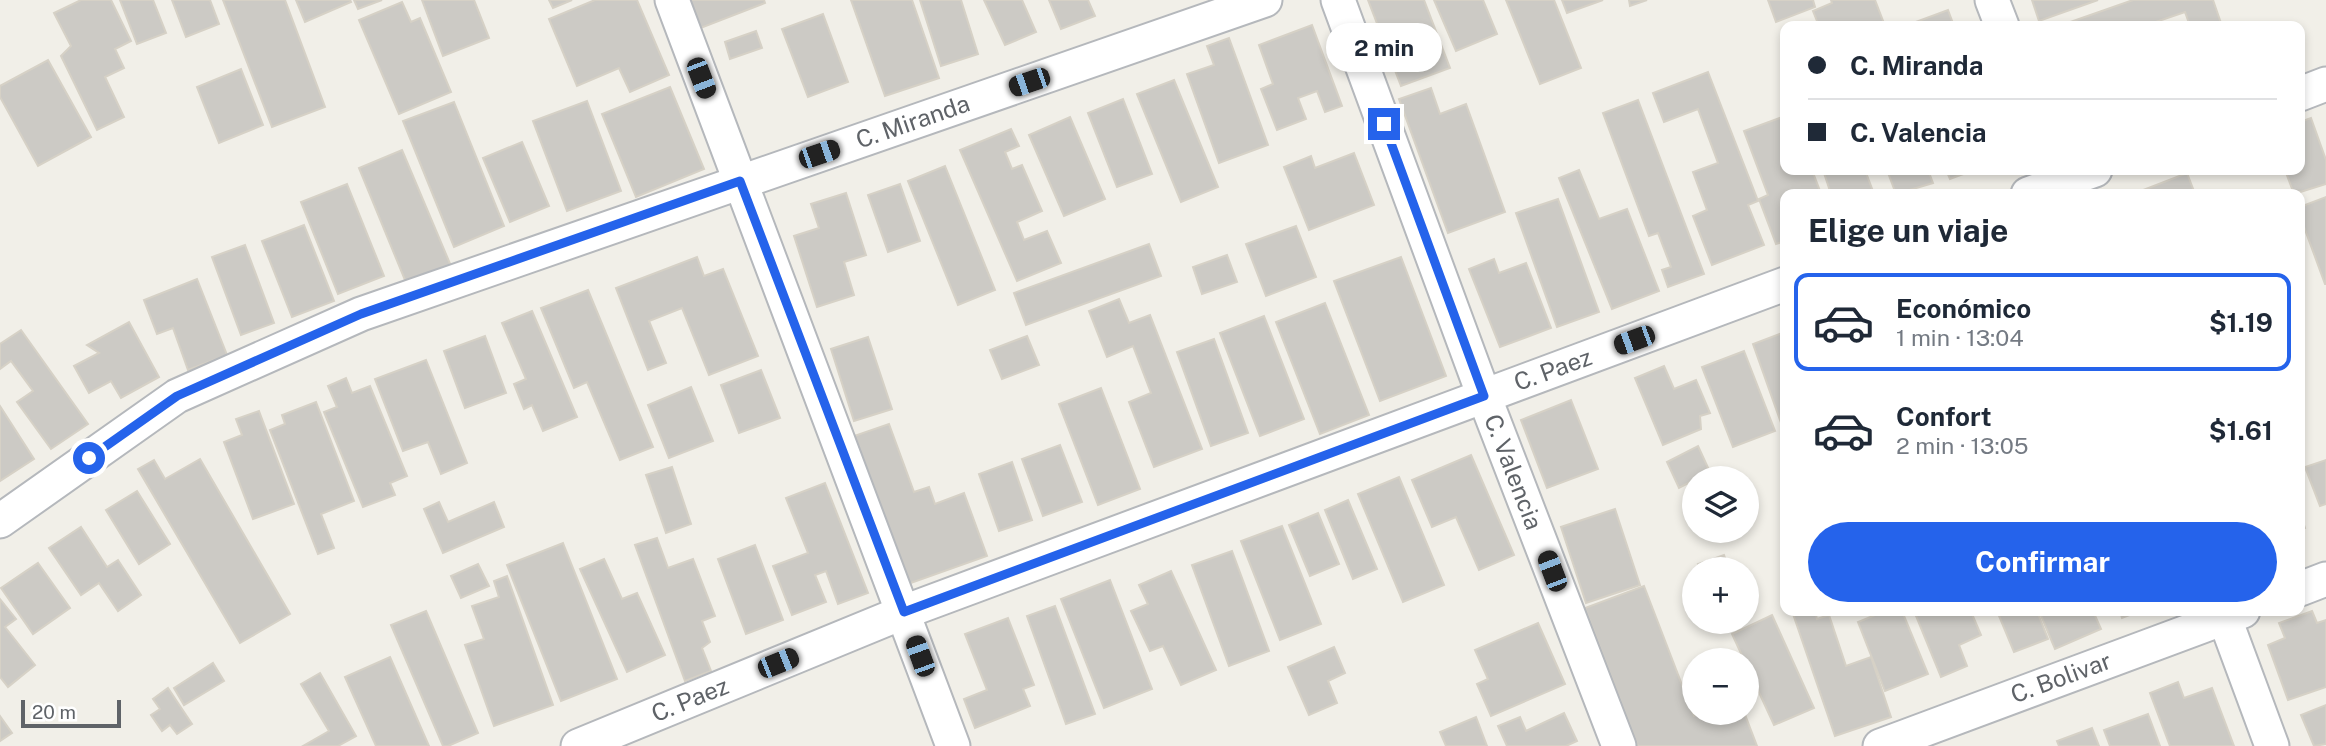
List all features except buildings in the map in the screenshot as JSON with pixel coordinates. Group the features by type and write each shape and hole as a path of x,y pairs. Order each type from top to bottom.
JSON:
{"street":[{"path":"672,0 953,746"},
{"name":"C. Miranda","path":"0,521 177,396 361,314 1265,0"},
{"name":"C. Valencia","path":"1338,0 1484,396 1619,746"},
{"path":"1992,0 2000,21"},
{"path":"2305,92 2326,84"},
{"path":"2042,189 2081,175"},
{"name":"C. Paez","path":"578,746 904,612 1780,287"},
{"path":"2305,587 2326,579"},
{"name":"C. Bolivar","path":"1880,746 2222,616"},
{"path":"2231,616 2272,746"}],"route":[{"path":"89,458 177,396 361,314 740,181 904,612 1484,396 1384,124"}]}
